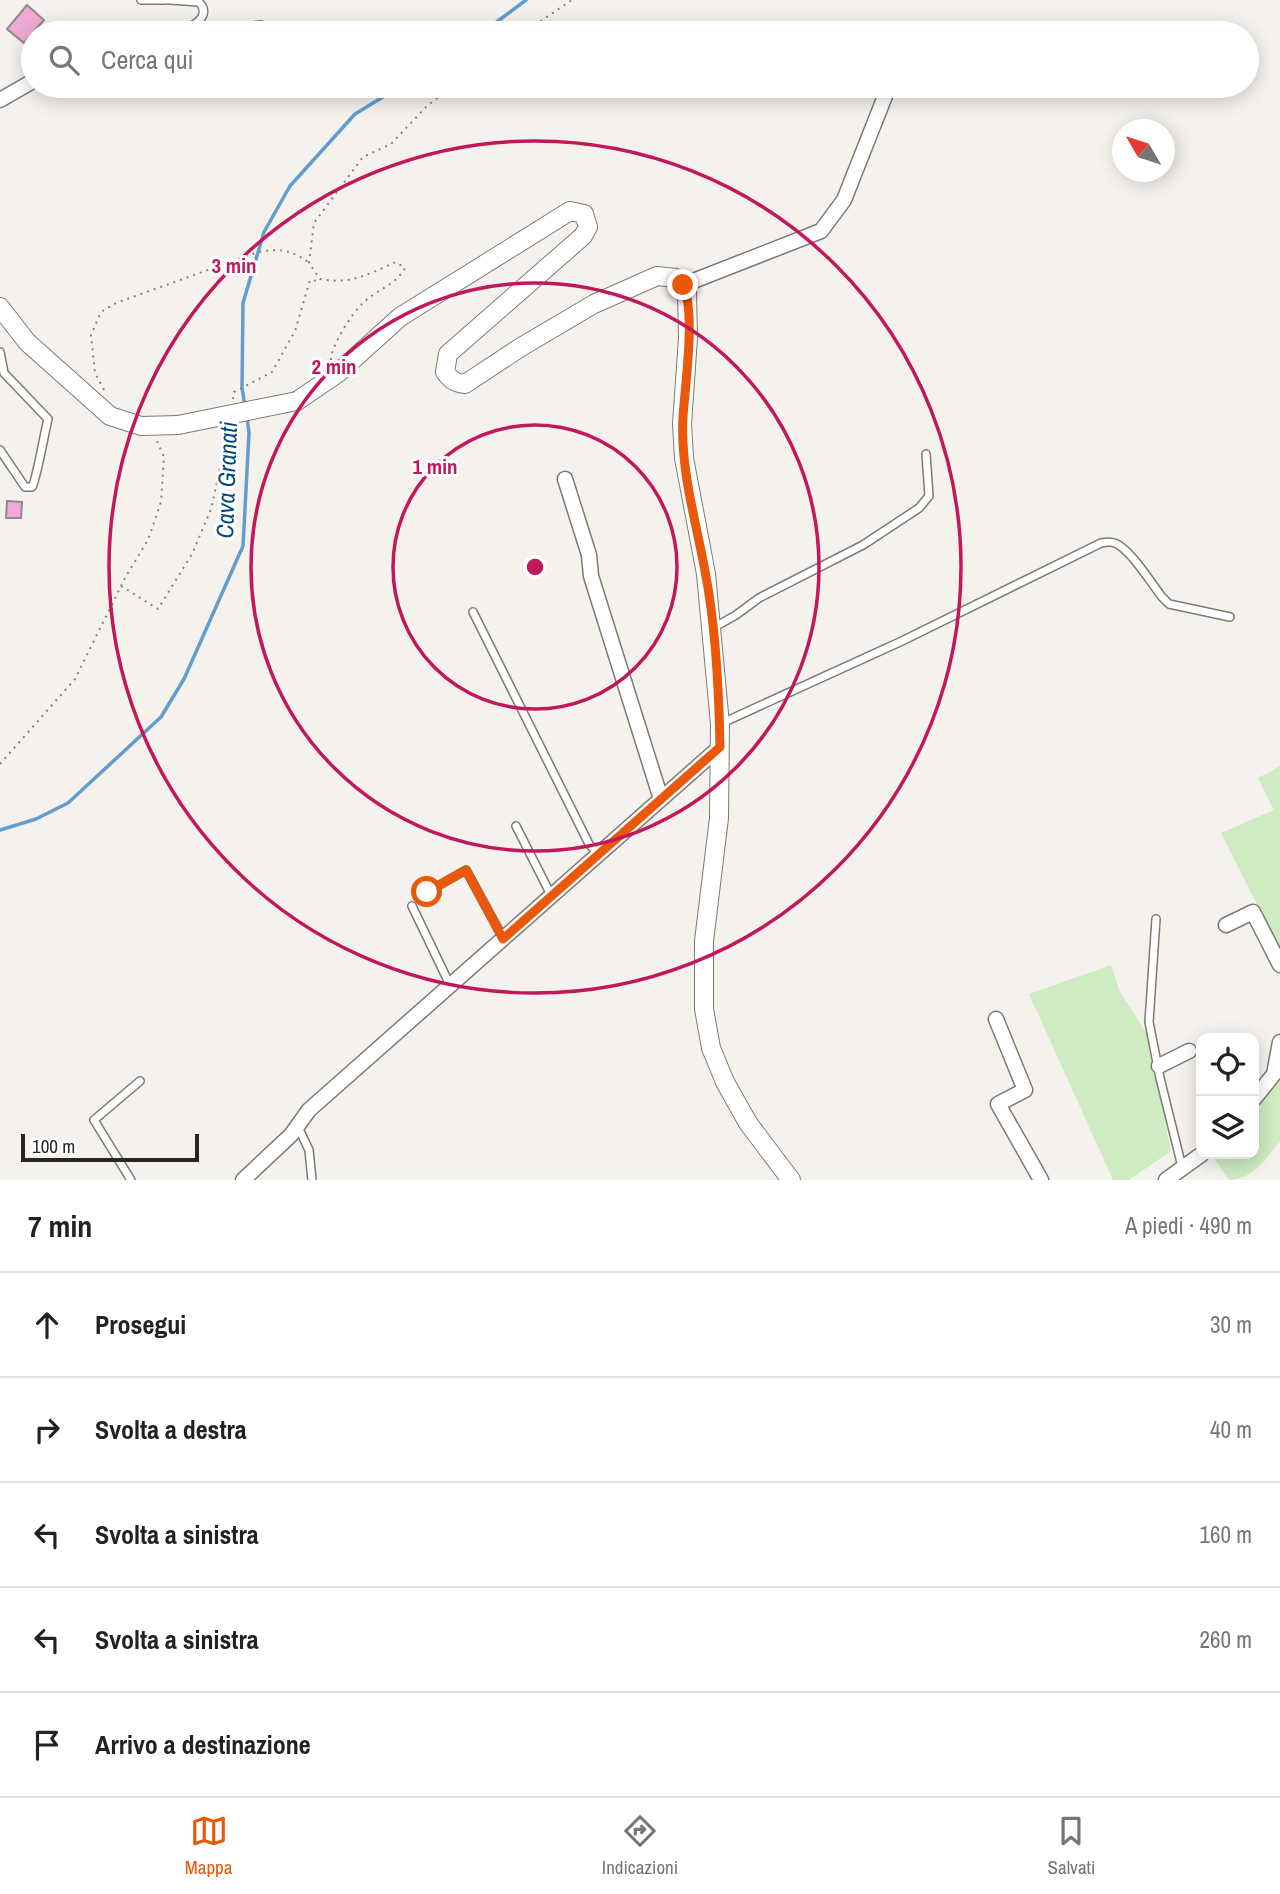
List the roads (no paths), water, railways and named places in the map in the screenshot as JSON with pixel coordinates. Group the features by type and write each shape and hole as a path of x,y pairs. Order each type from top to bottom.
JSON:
{"street":[{"path":"0,100 21,88"},
{"path":"683,285 821,231 844,200 883,98"},
{"path":"0,307 27,342 110,416 131,424 155,427 178,425 296,401 338,373 400,317 570,211 584,214 588,227 583,236 448,354 445,372 451,379 465,384 594,304 657,276 676,278 683,285 689,305 682,424 684,458 706,574 720,724 719,817 704,954 704,1009 711,1048 725,1082 748,1123 791,1180"},
{"path":"565,479 589,555 591,576 661,799"},
{"path":"243,1180 298,1128 309,1110 720,747"},
{"path":"1226,925 1253,912 1280,965"},
{"path":"996,1019 1025,1090 998,1104 1041,1180"},
{"path":"1256,1096 1274,1074 1280,1042"},
{"path":"1159,1066 1189,1051"},
{"path":"1177,1175 1196,1159"}],"lane":[{"path":"141,0 199,2 205,12 197,21"},
{"path":"0,352 4,373 48,419 36,467 36,482 32,487 25,487 0,450"},
{"path":"712,629 759,598 863,545 919,508 929,496 926,454"},
{"path":"720,724 902,641 1101,543 1117,544 1125,551 1170,604 1230,617"},
{"path":"473,612 589,844 599,854"},
{"path":"516,826 552,896"},
{"path":"427,892 466,870 503,939"},
{"path":"412,906 450,986"},
{"path":"1156,919 1149,1022 1177,1175"},
{"path":"131,1180 94,1120 140,1081"},
{"path":"298,1128 309,1150 312,1180"}],"waterway":[{"name":"Cava Granati","path":"498,21 526,0"},
{"name":"Cava Granati","path":"245,406 242,388 243,303 264,232 290,186 355,114 381,98"},
{"name":"Cava Granati","path":"0,830 36,819 68,803 161,717 184,679 243,546 249,433 247,417"}]}
